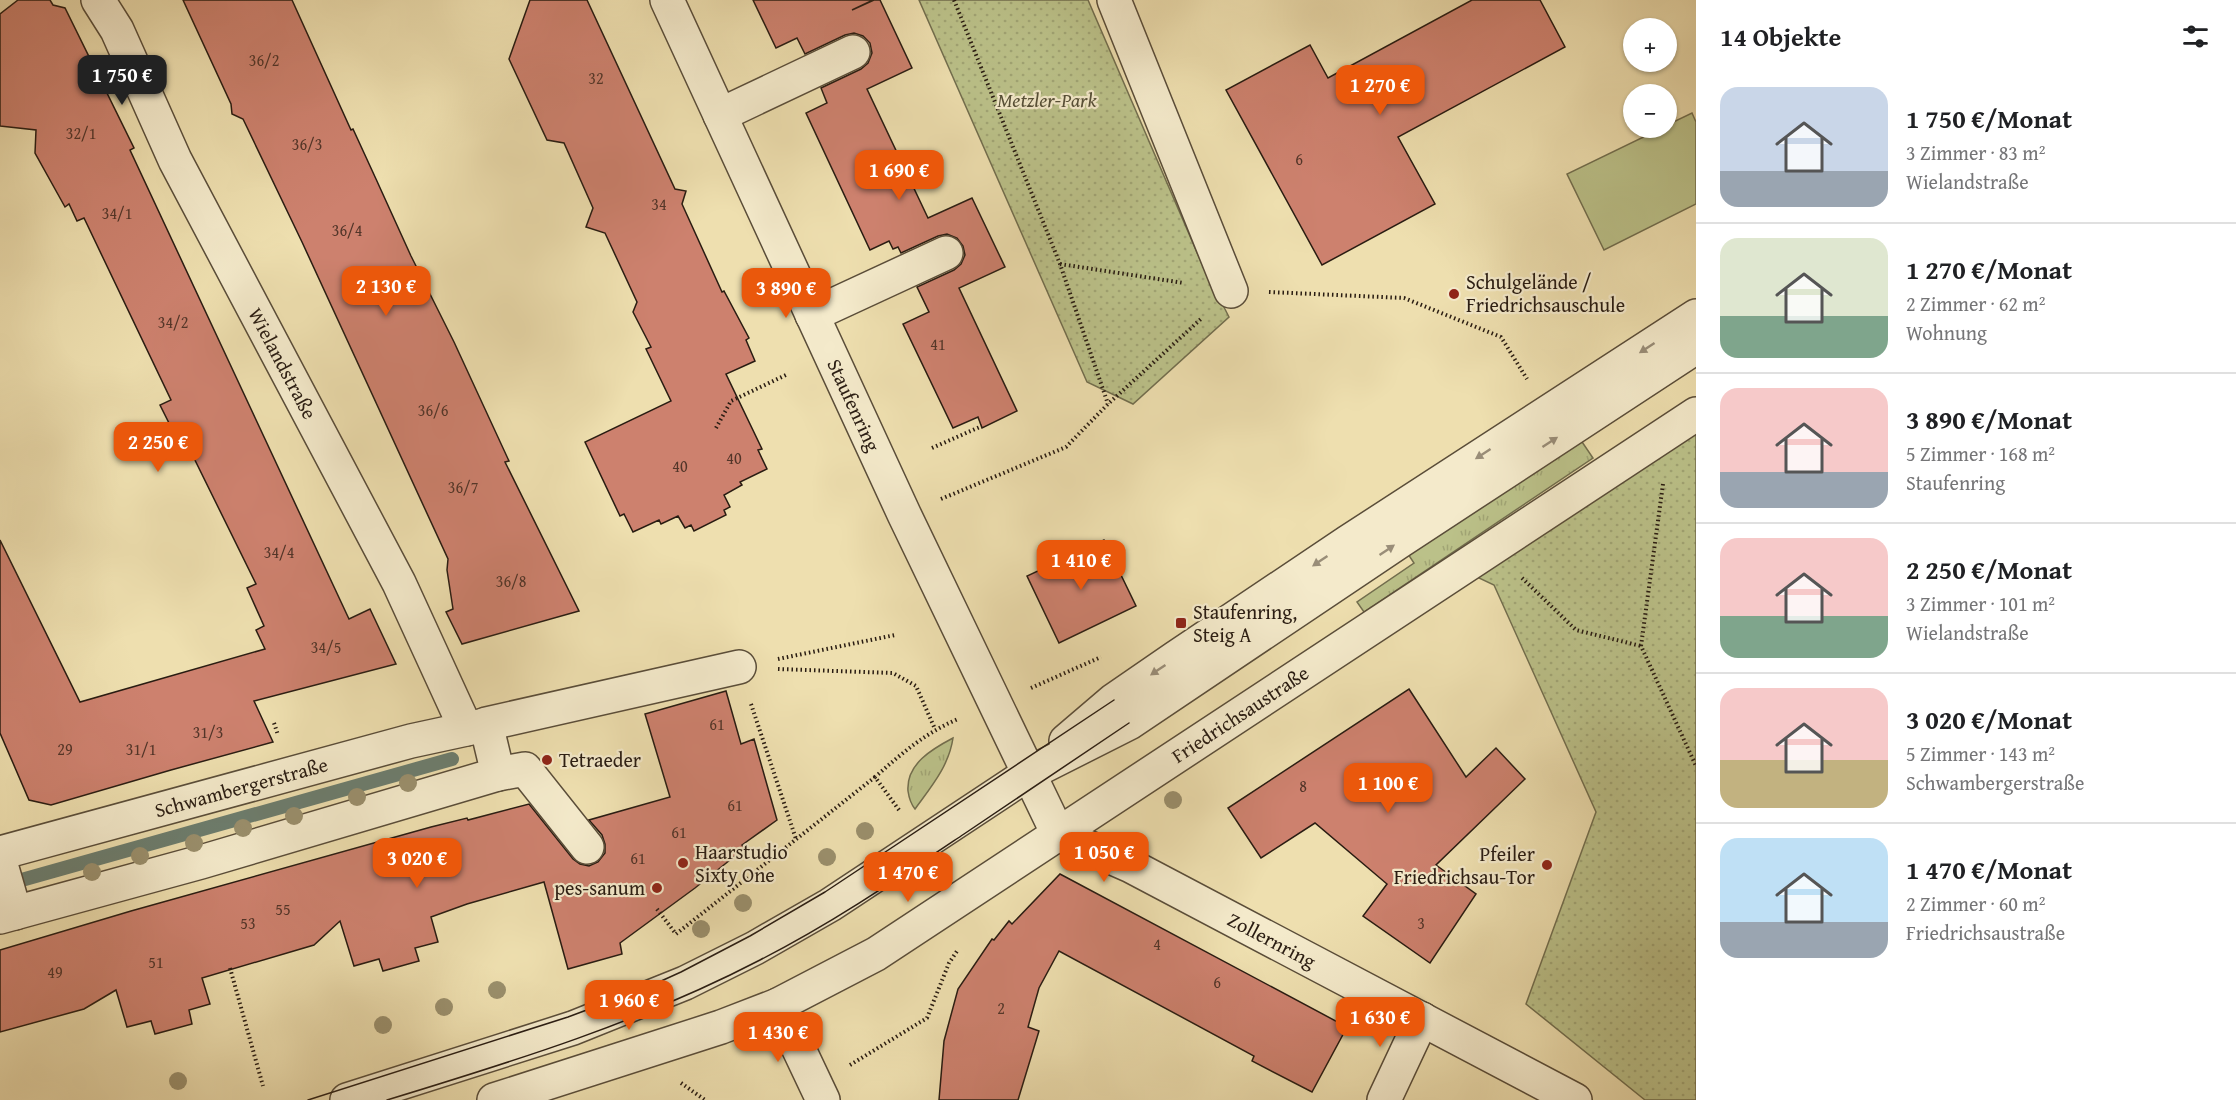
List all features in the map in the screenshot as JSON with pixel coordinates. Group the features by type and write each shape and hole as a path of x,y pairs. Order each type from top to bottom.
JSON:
{"street":[{"name":"Wielandstraße","path":"98,0 117,30 175,160 476,727"},
{"name":"Staufenring","path":"667,0 904,514 1028,774"},
{"path":"1114,0 1231,291"},
{"path":"720,115 854,52"},
{"path":"812,315 946,253"},
{"path":"1028,774 1114,700 1348,542 1696,316"},
{"path":"347,1100 573,1028 685,983 755,948 830,905 1028,774 1129,723 1400,541 1696,347"},
{"name":"Friedrichsaustraße","path":"778,1005 876,954 1696,414"},
{"name":"Schwambergerstraße","path":"0,853 411,741 739,667"},
{"path":"476,727 498,774"},
{"path":"0,861 8,915 201,862 498,774 525,769 587,847"},
{"path":"1028,774 1058,834"},
{"name":"Zollernring","path":"1058,834 1131,866 1575,1100"},
{"path":"494,1100 674,1043 778,1005 820,1093"},
{"path":"1384,1100 1422,1019"}],"path":[{"path":"954,0 1060,264 1108,404"},
{"path":"1060,264 1231,291 1404,298 1501,338 1527,380"},
{"path":"904,514 1066,447 1108,404 1231,291"},
{"path":"716,428 731,401 788,374"},
{"path":"932,448 982,426"},
{"path":"1640,451 1664,485 1641,646 1696,766"},
{"path":"1491,549 1576,630 1641,646"},
{"path":"739,667 895,635"},
{"path":"657,909 676,934 875,777 914,743 935,729 916,686 893,673 739,667"},
{"path":"739,667 796,839"},
{"path":"875,777 902,813"},
{"path":"820,1093 927,1018 949,963 958,949"},
{"path":"230,968 262,1086"}],"green space":[{"name":"Metzler-Park","path":"919,0 1088,0 1202,264 1229,317 1133,404 1087,382"},
{"path":"1692,113 1696,122 1696,204 1604,250 1567,174 1641,138 1677,138 1677,120"},
{"path":"1696,414 1696,1100 1645,1100 1526,1004 1596,812 1494,585 1460,569"},
{"path":"1578,436 1593,458 1364,612 1357,602 1414,563 1406,551"},
{"path":"953,738 948,758 915,809 908,791 911,773 929,752"}],"building":[{"path":"18,0 50,0 53,5 65,8 134,148 130,150 349,619 370,609 396,664 254,701 273,742 51,805 29,800 0,733 0,540 80,702 265,649 256,630 264,626 247,588 256,584 186,442 180,445 160,405 171,400 84,218 77,221 69,204 65,207 35,153 36,130 0,126 0,14"},
{"path":"183,0 292,0 351,130 353,129 509,461 505,462 579,611 462,644 446,612 453,609 447,570 448,559 243,119 232,114 231,104"},
{"path":"530,0 587,0 675,189 686,191 682,204 722,292 724,291 749,338 746,340 755,361 726,374 762,449 758,450 767,469 740,482 742,485 724,495 730,507 724,510 726,515 694,531 691,525 685,528 678,516 661,524 659,520 633,532 624,514 620,516 585,442 671,401 646,349 651,347 633,312 637,302 605,233 586,227 593,208 564,143 547,140 509,59"},
{"path":"753,0 873,0 852,10 874,0 880,0 912,68 867,89 928,218 972,198 1005,267 959,288 1017,411 982,428 978,417 953,428 903,324 929,312 917,287 954,270 961,264 965,255 963,246 957,238 947,234 901,253 898,247 893,249 889,241 870,250 806,113 827,103 821,88 861,69 868,63 872,53 870,43 863,36 854,33 805,54 797,38 776,48"},
{"path":"1472,0 1540,0 1565,47 1398,137 1435,204 1322,265 1226,90 1310,45 1328,78"},
{"path":"1104,540 1136,606 1059,643 1027,576"},
{"path":"1409,689 1466,777 1496,748 1525,779 1436,865 1476,894 1430,963 1363,916 1387,884 1315,823 1261,858 1228,808"},
{"path":"726,691 741,744 754,739 777,820 742,845 745,848 695,888 620,943 622,954 568,969 544,882 431,917 438,942 415,948 419,961 383,971 379,959 354,966 340,921 314,945 202,978 210,1004 189,1010 192,1024 155,1034 151,1021 127,1027 116,990 84,1009 0,1032 0,950 131,911 431,827 529,804 573,859 589,866 598,862 605,853 605,844 602,835 589,820 670,797 645,714"},
{"path":"1060,874 1347,1027 1312,1092 1252,1061 1254,1056 1059,951 1039,988 1028,1027 1039,1031 1018,1100 939,1100 944,1041 958,989 992,939 994,940 1009,921 1012,924"}],"waterway":[{"path":"18,881 452,759"}],"tram line":[{"path":"308,1100 568,1017 681,972 750,936 825,892 1114,700"},
{"path":"387,1100 577,1039 670,1003 760,960 864,900 914,868 1129,723"}],"place":[{"name":"Schulgelände / Friedrichsauschule","path":"1454,294"},
{"name":"Staufenring, Steig A","path":"1181,623"},
{"name":"Tetraeder","path":"547,760"},
{"name":"Haarstudio Sixty One","path":"683,863"},
{"name":"Pfeiler Friedrichsau-Tor","path":"1547,865"},
{"name":"pes-sanum","path":"657,888"}]}
